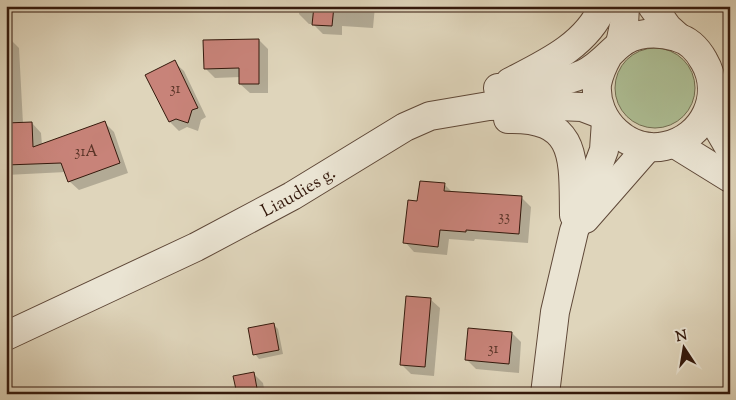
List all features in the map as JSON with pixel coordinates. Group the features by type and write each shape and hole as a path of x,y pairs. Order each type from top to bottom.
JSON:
{"street":[{"path":"430,116 498,88 556,58 573,45 598,18 604,6"},
{"path":"545,394 555,312 574,231 604,150 604,118 598,100 597,85 601,70 614,50 624,25 625,6"},
{"path":"604,118 617,134 632,143 648,147 662,147 675,144 690,136 702,123 710,107 713,88 709,70 699,53 668,28 652,6"},
{"path":"498,88 562,82 586,73 635,36 652,32 678,37"},
{"name":"Liaudies g.","path":"6,336 201,244 292,196 405,127 430,116 489,106 533,105 582,107 604,118"},
{"path":"710,107 716,125 730,149"},
{"path":"430,116 472,121 522,119 538,121 557,131 569,146 572,162 574,231"},
{"path":"675,144 704,160 730,178"},
{"path":"574,231 648,147"}],"green space":[{"path":"655,48 670,51 683,60 692,73 695,88 692,103 683,116 670,125 655,128 640,125 627,116 618,103 615,88 618,73 627,60 640,51"}],"building":[{"path":"314,6 334,6 332,26 312,25"},
{"path":"259,39 259,84 239,84 239,68 204,69 203,40"},
{"path":"175,60 198,108 192,110 188,123 176,119 169,122 145,75"},
{"path":"105,121 120,163 68,182 61,163 6,165 6,123 32,122 33,147"},
{"path":"420,181 445,183 444,191 522,196 519,234 440,230 438,247 403,243 408,200 417,201"},
{"path":"406,296 431,298 425,367 400,365"},
{"path":"274,323 279,350 253,355 248,328"},
{"path":"468,328 512,332 509,364 465,360"},
{"path":"254,372 258,394 237,394 233,376"}]}
